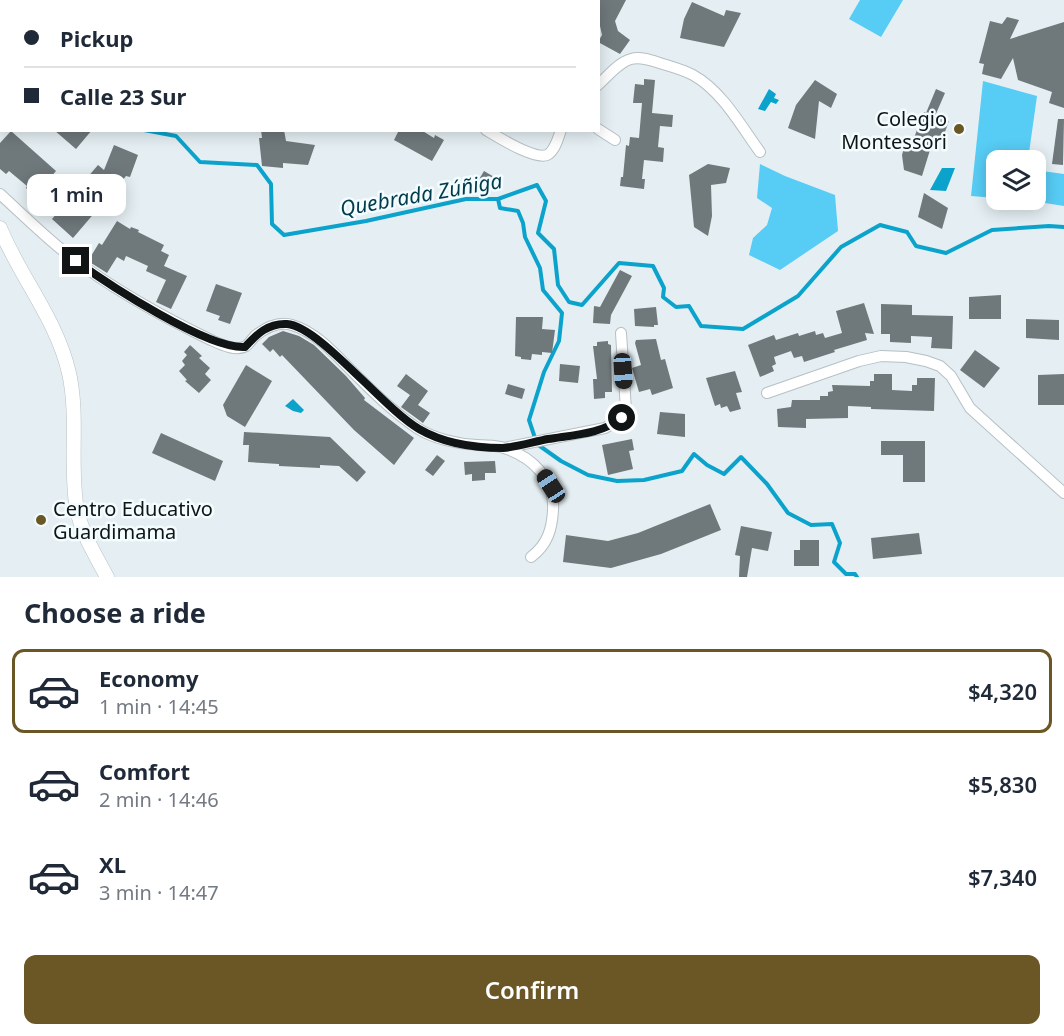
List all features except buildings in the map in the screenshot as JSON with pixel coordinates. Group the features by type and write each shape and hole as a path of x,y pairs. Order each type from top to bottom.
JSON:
{"street":[{"path":"600,83 622,63 642,58 693,75 707,84 720,98 760,152"},
{"path":"600,130 615,140"},
{"path":"490,132 536,156 546,155 553,149 560,132"},
{"path":"0,194 80,264 177,323 214,342 236,348 245,347 265,328 276,324 290,324 307,331 336,355 385,403 419,429 462,444 504,448 605,428 622,418 626,410 621,333"},
{"path":"0,228 4,245 45,312 60,344 69,373 72,399 74,485 78,512 87,538 107,577"},
{"path":"767,393 870,358 906,357 926,361 940,366 951,376 970,408 1064,493"},
{"path":"504,448 527,460 541,471 551,486 554,496 553,519 549,536 540,550 531,556"}],"shaded area":[{"path":"860,0 903,0 881,37 849,19"},
{"path":"983,81 1037,96 1029,150 986,150 986,197 971,196"},
{"path":"769,89 776,94 774,98 779,100 776,104 771,102 765,111 758,109"},
{"path":"760,164 835,195 838,231 780,270 749,255 753,238 767,225 772,208 757,198"},
{"path":"942,168 955,168 946,191 930,190"},
{"path":"1046,172 1064,174 1064,206 1046,203"},
{"path":"293,399 304,410 301,413 285,406"}],"waterway":[{"name":"Quebrada Zúñiga","path":"155,132 176,136 200,162 257,165 271,184 272,224 284,235 366,221 466,199 498,199 537,185 546,201 538,233 554,249 558,285 569,302 582,305 619,263 653,266 664,288 663,297 676,307 689,306 701,326 743,329 798,296 841,247 880,225 907,232 916,246 946,253 992,230 1064,227"},
{"path":"498,199 500,208 518,211 525,237 540,268 543,290 562,313 559,341 544,372 529,420 537,444 561,461 588,475 617,481 644,480 682,471 694,454 707,465 724,474 741,457 767,484 788,513 811,525 832,524 840,543 834,562 846,574 855,574 857,577"}],"place":[{"name":"Colegio Montessori","path":"959,129"},
{"name":"Centro Educativo Guardimama","path":"41,520"}],"route":[{"path":"76,261 177,323 229,347 245,347 265,328 276,324 290,324 307,331 336,355 400,416 419,429 440,438 462,444 504,448 605,428 622,418"}]}
